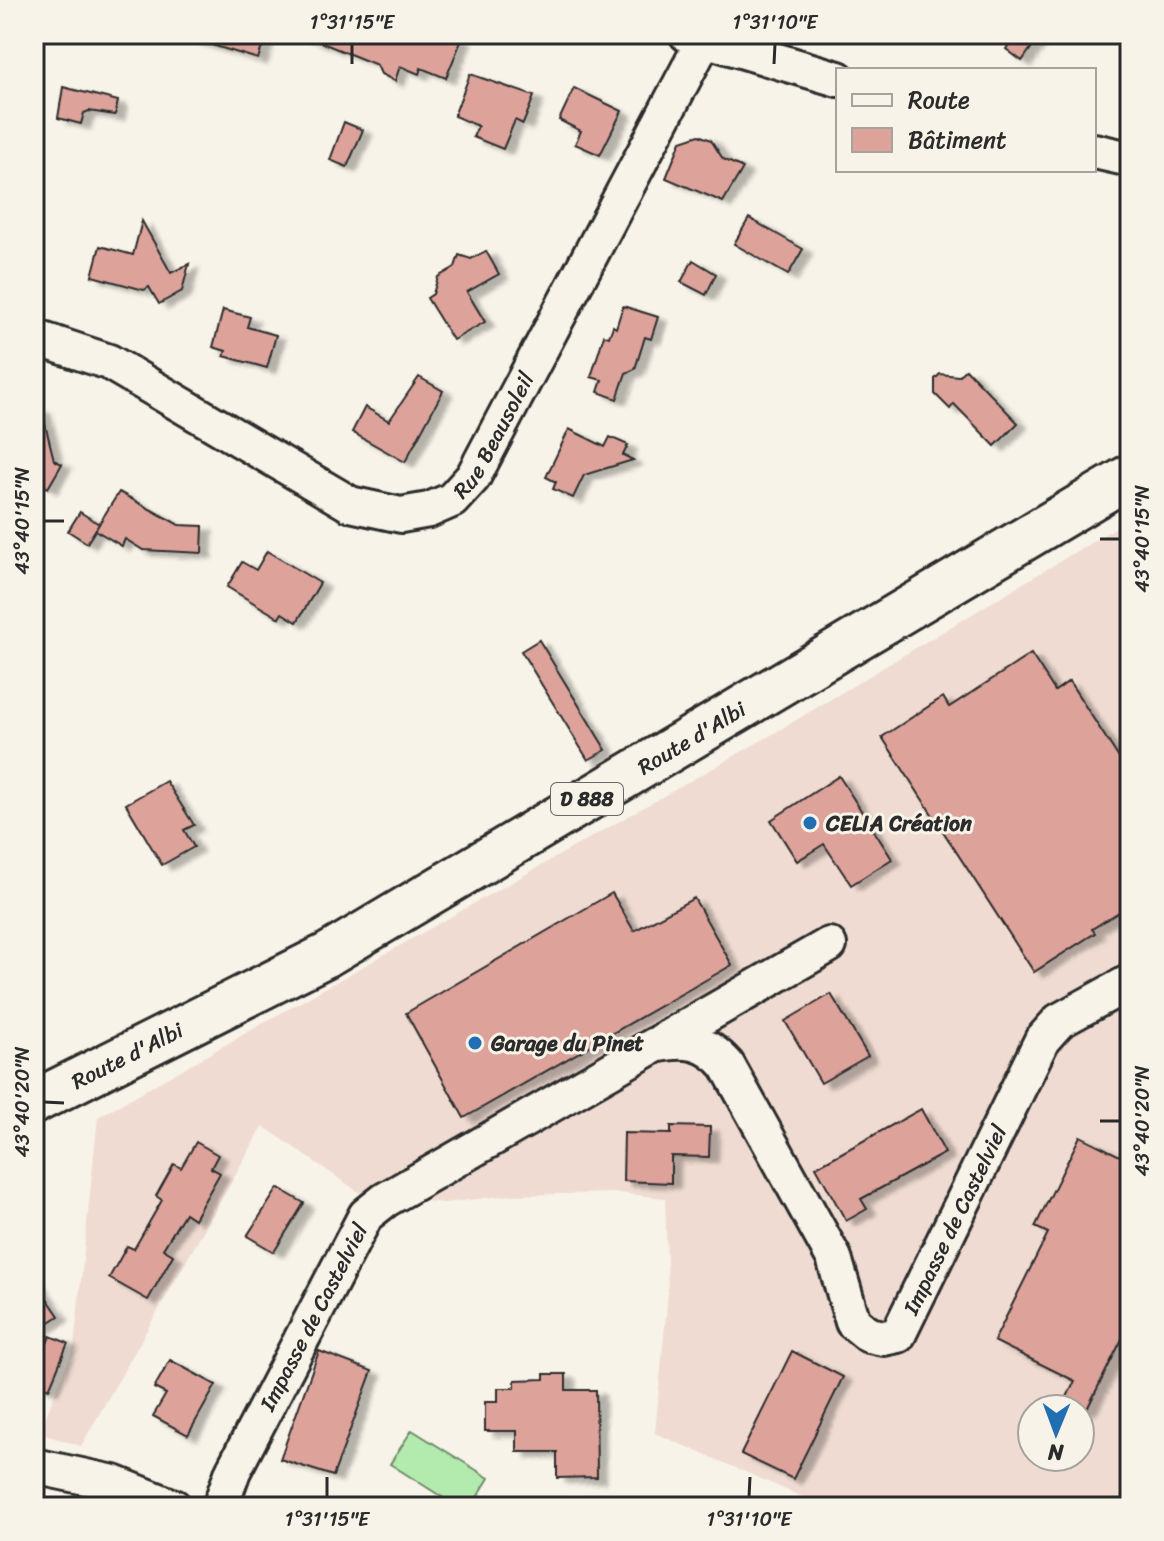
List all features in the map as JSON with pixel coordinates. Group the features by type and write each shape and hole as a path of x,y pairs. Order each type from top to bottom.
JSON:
{"main road":[{"name":"Route d'Albi","path":"34,1102 327,955 1130,476"}],"street":[{"path":"696,37 836,78"},
{"name":"Rue Beausoleil","path":"34,337 109,362 350,504 401,515 452,500 473,477 696,37"},
{"path":"1096,151 1130,159"},
{"name":"Impasse de Castelviel","path":"220,1507 233,1471 366,1215 385,1200 829,945"},
{"name":"Impasse de Castelviel","path":"655,1045 676,1041 695,1042 712,1048 727,1065 834,1258 853,1322 869,1335 884,1338 898,1335 1042,1040 1059,1021 1130,982"},
{"path":"34,1466 114,1483 174,1507"}],"shaded area":[{"path":"1130,519 1130,1507 826,1507 655,1433 668,1293 665,1198 618,1193 511,1195 444,1203 360,1193 263,1126 81,1446 39,1433 74,1347 98,1117 773,734"}],"green space":[{"path":"412,1430 489,1478 471,1507 458,1507 390,1464"}],"building":[{"path":"192,34 266,34 258,59 192,39"},
{"path":"300,34 451,34 462,39 446,78 421,68 419,74 400,66 395,81 381,74 377,65"},
{"path":"1016,34 1041,34 1022,61 1006,49"},
{"path":"470,74 534,96 523,124 515,120 503,149 473,137 478,126 454,116"},
{"path":"63,87 118,101 115,115 89,111 84,113 81,124 58,118"},
{"path":"574,88 622,111 600,155 575,144 581,131 559,120"},
{"path":"344,122 363,130 347,167 330,160"},
{"path":"699,135 711,140 723,159 743,168 723,202 666,178 681,141"},
{"path":"749,218 803,249 788,275 734,244"},
{"path":"142,221 171,273 189,264 182,291 159,304 149,287 144,290 92,276 100,246 133,255"},
{"path":"486,251 499,274 467,292 485,322 453,340 427,298 433,294 438,277 455,267 459,255 471,259"},
{"path":"693,260 716,274 706,295 681,282"},
{"path":"623,306 658,317 651,339 645,337 635,369 626,373 617,399 598,392 602,380 591,377 604,335 609,337 613,326 616,328"},
{"path":"223,310 250,317 247,327 276,335 267,368 224,356 226,351 213,347"},
{"path":"966,369 1018,423 995,446 954,404 950,409 935,394 935,379 940,374 958,376"},
{"path":"419,377 443,391 405,462 352,432 365,407 389,421"},
{"path":"41,408 54,460 62,464 48,488 34,479 34,409"},
{"path":"569,429 605,447 610,437 628,445 623,455 633,460 584,475 573,498 553,489 556,482 546,477"},
{"path":"119,492 179,525 203,526 202,553 143,550 125,539 122,546 95,530"},
{"path":"80,512 99,524 87,543 68,531"},
{"path":"267,551 320,583 297,622 282,613 279,618 227,587 242,562 256,570"},
{"path":"539,640 606,750 588,760 521,651"},
{"path":"1031,654 1055,691 1069,681 1130,775 1130,905 1092,929 1095,933 1034,972 882,737 943,697 949,707"},
{"path":"839,776 892,859 851,885 824,844 797,861 771,820"},
{"path":"166,781 194,825 184,830 194,847 162,865 126,804"},
{"path":"612,893 634,931 694,898 732,965 464,1118 406,1013"},
{"path":"831,994 868,1056 821,1083 785,1021"},
{"path":"921,1109 945,1153 861,1199 867,1209 846,1221 816,1167"},
{"path":"671,1126 710,1127 709,1157 671,1156 671,1183 623,1181 624,1133 671,1134"},
{"path":"1080,1136 1130,1161 1130,1323 1095,1393 1069,1393 1075,1381 994,1341 1048,1233 1035,1227"},
{"path":"196,1142 218,1155 211,1168 220,1173 194,1219 185,1213 163,1249 173,1255 148,1300 109,1278 127,1246 134,1249 162,1200 156,1196 174,1164 181,1168"},
{"path":"278,1188 304,1203 274,1252 247,1236"},
{"path":"34,1279 59,1316 34,1332"},
{"path":"50,1336 68,1343 49,1389 34,1383 34,1375"},
{"path":"319,1351 372,1371 333,1476 280,1459"},
{"path":"792,1351 843,1377 793,1479 741,1454"},
{"path":"170,1360 216,1385 188,1435 153,1416 166,1394 154,1388"},
{"path":"544,1374 566,1374 566,1390 596,1390 597,1477 557,1478 557,1452 517,1452 517,1431 485,1431 485,1402 498,1402 498,1388 515,1388 515,1380 544,1379"}],"place":[{"name":"CELIA Création","path":"810,823"},
{"name":"Garage du Pinet","path":"475,1043"}]}
